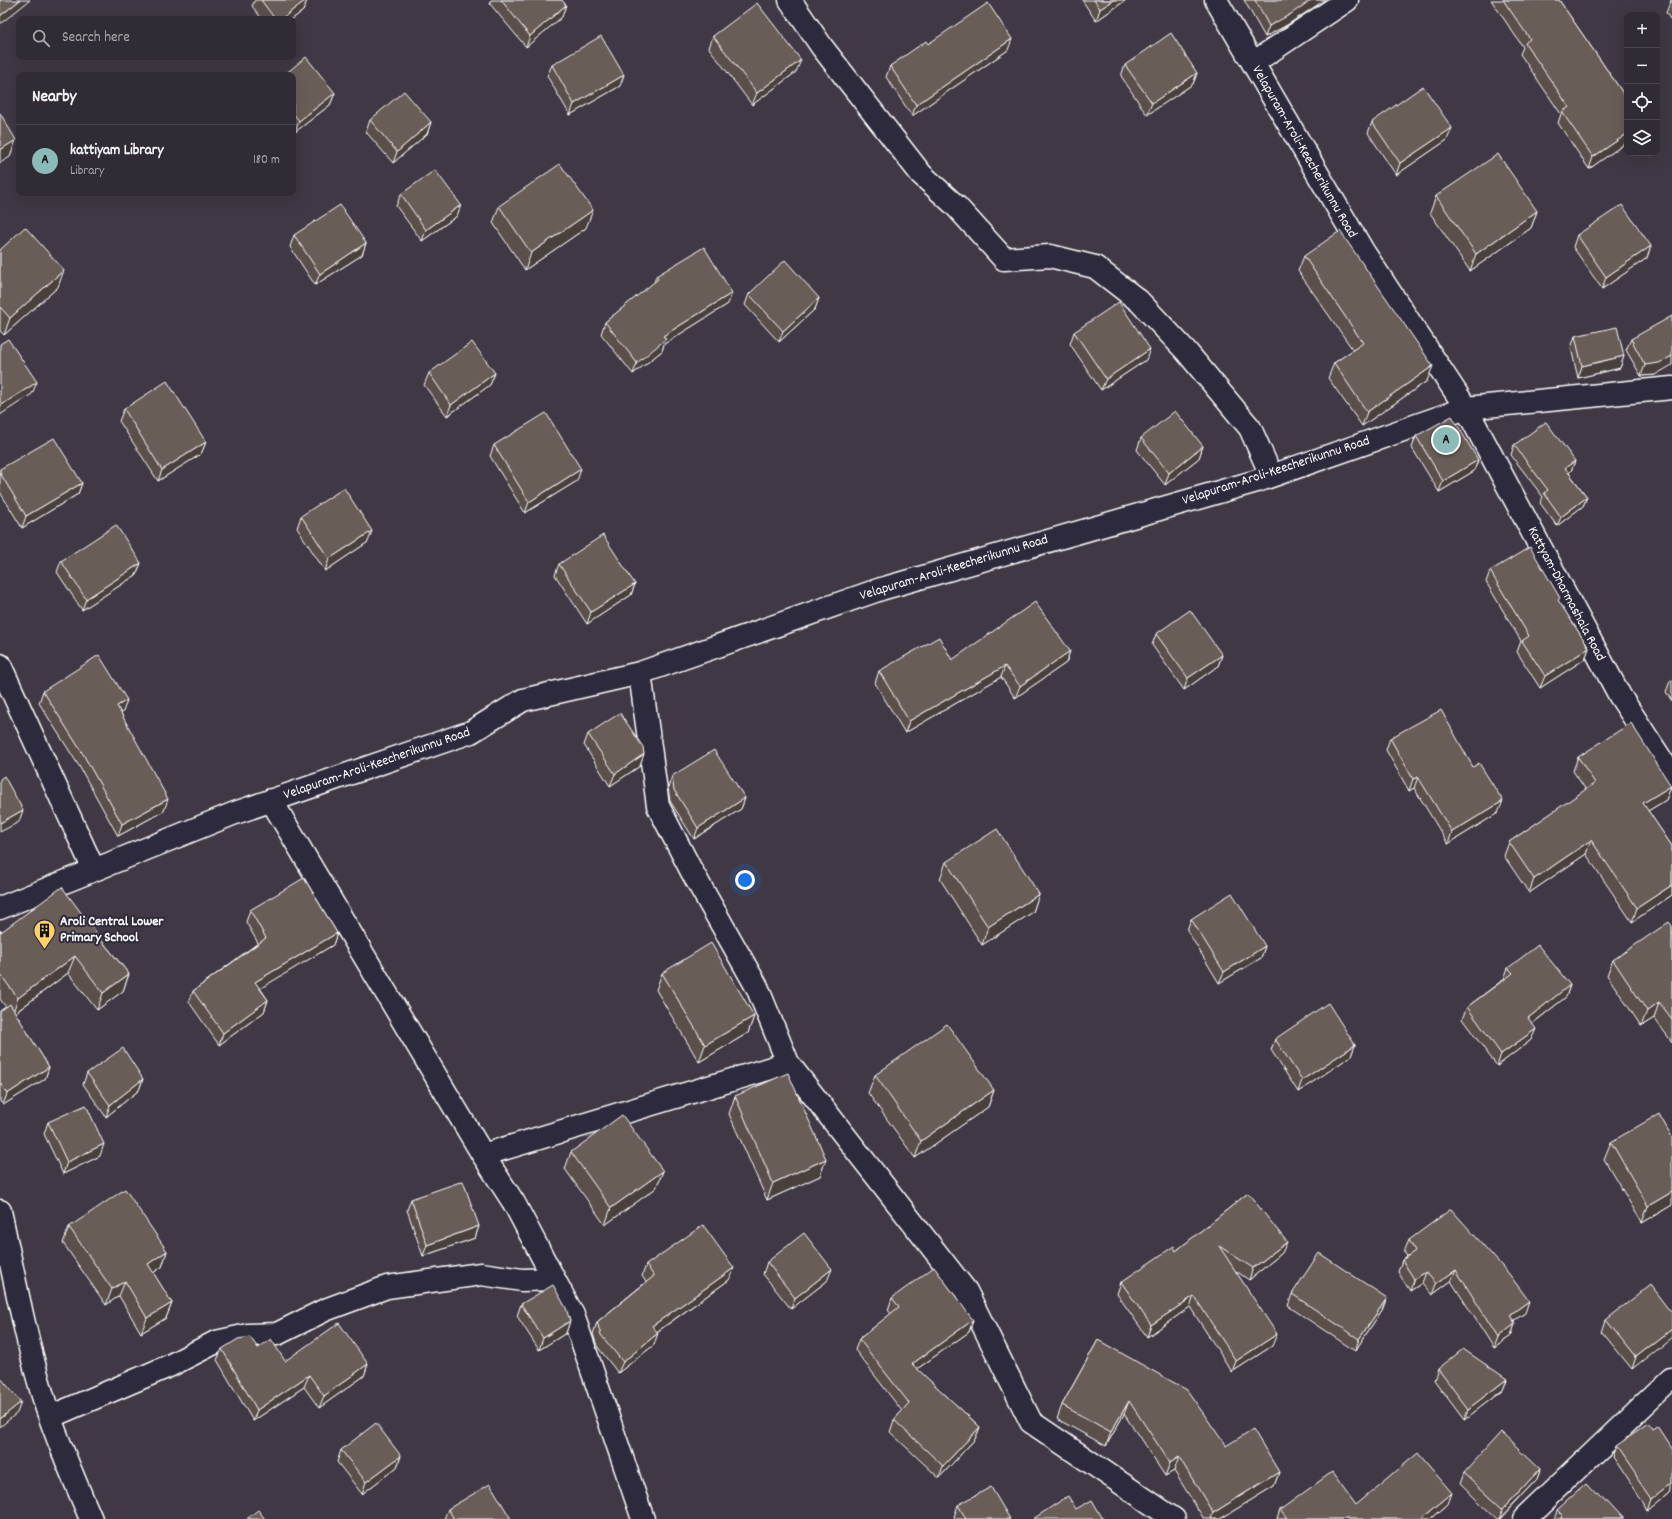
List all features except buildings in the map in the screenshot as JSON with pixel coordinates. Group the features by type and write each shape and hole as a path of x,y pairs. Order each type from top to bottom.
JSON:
{"street":[{"path":"790,0 822,47 921,174 956,206 1004,259 1050,256 1095,267 1139,301 1186,351 1250,428 1271,475"},
{"name":"Velapuram-Aroli-Keecherikunnu Road","path":"0,908 235,813 471,732 523,700 640,673 881,589 1271,475 1466,408 1363,251 1216,0"},
{"path":"1252,63 1347,0"},
{"path":"1466,408 1672,388"},
{"name":"Kattyam-Dharmashala Road","path":"1466,408 1620,696 1672,776"},
{"path":"0,665 94,870"},
{"path":"640,673 658,806 691,870 757,986 788,1063 966,1291 1031,1422 1174,1519"},
{"path":"271,800 483,1155 514,1203 573,1315 643,1519"},
{"path":"483,1155 788,1063"},
{"path":"0,1211 23,1322 50,1417 66,1462 91,1519"},
{"path":"50,1417 136,1381 216,1342 248,1335 277,1334 325,1310 387,1287 481,1274 522,1280 554,1279"},
{"path":"1524,1519 1672,1378"}],"place":[{"name":"kattiyam Library","path":"1446,440"},
{"name":"Aroli Central Lower Primary School","path":"45,950"}]}
